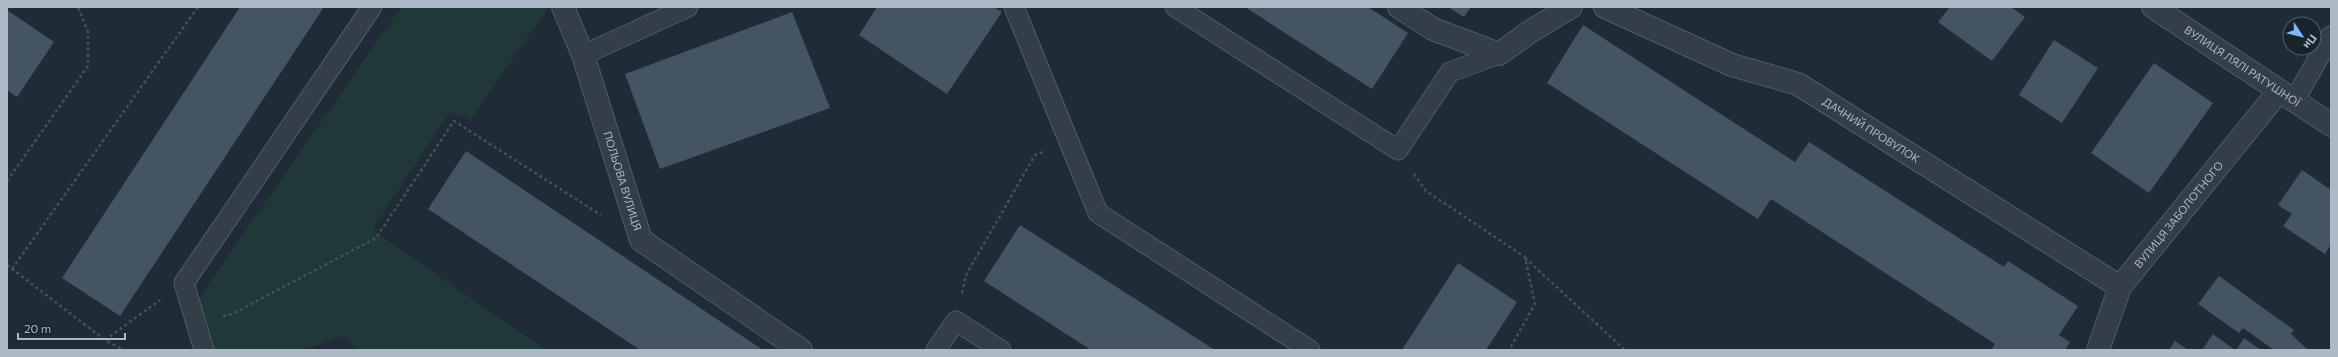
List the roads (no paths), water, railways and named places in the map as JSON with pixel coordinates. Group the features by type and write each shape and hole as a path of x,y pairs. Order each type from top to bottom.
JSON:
{"street":[{"name":"ПОЛЬОВА ВУЛИЦЯ","path":"563,7 583,55 641,240 801,350"},
{"path":"1399,7 1433,29 1499,54 1531,30 1571,7"},
{"name":"ДАЧНИЙ ПРОВУЛОК","path":"1606,7 1732,65 1798,84 2120,286"},
{"name":"ВУЛИЦЯ ЛЯЛІ РАТУШНОЇ","path":"2153,7 2331,125"},
{"name":"ВУЛИЦЯ ЗАБОЛОТНОГО","path":"2098,350 2120,286 2286,96"}],"lane":[{"path":"204,350 184,283 372,7"},
{"path":"583,55 688,7"},
{"path":"1014,7 1098,213 1310,350"},
{"path":"1175,7 1398,150 1450,72 1499,54"},
{"path":"2286,96 2331,36"},
{"path":"936,350 956,321 1002,350"}]}
